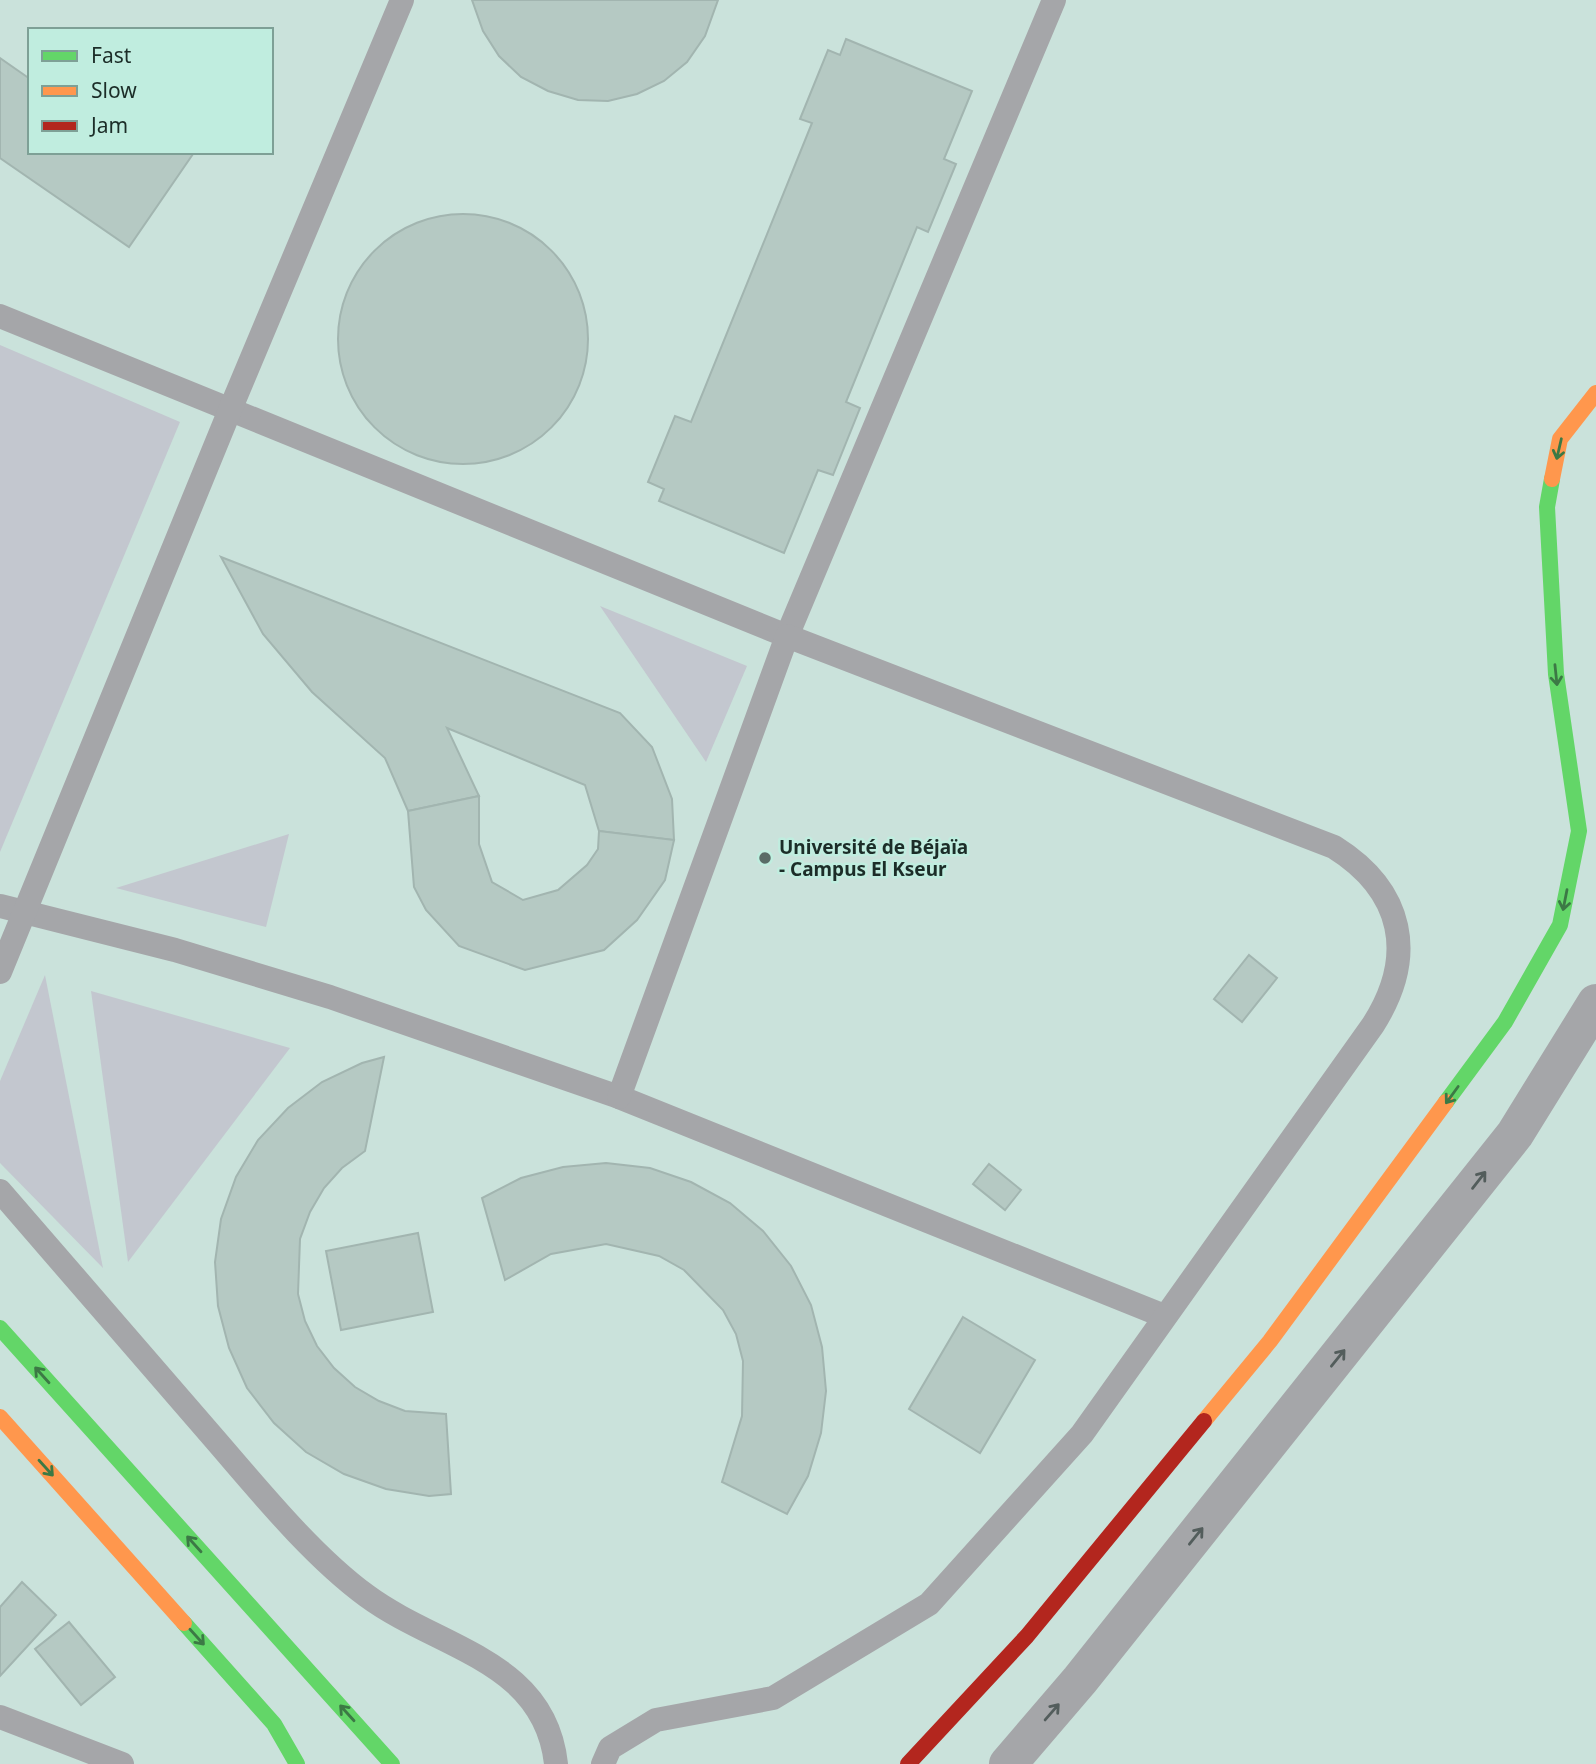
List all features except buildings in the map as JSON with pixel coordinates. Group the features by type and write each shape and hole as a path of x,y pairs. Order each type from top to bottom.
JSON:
{"street":[{"path":"908,1764 1027,1636 1270,1341 1505,1022 1560,925 1579,831 1556,674 1547,508 1560,439 1596,393"},
{"path":"1008,1764 1097,1658 1515,1133 1596,1003"},
{"path":"0,1328 392,1764"},
{"path":"0,1417 274,1724 297,1764"}],"lane":[{"path":"0,972 230,410 402,0"},
{"path":"620,1097 787,636 1054,0"},
{"path":"0,316 787,636 1334,846 1359,863 1379,886 1393,912 1399,941 1397,971 1389,999 1082,1434 929,1604 773,1698 656,1720 610,1748 603,1764"},
{"path":"0,906 175,950 317,993 620,1097 1164,1315"},
{"path":"0,1191 288,1523 366,1596 417,1628 510,1675 538,1708 554,1749 556,1764"},
{"path":"0,1717 122,1764"}],"shaded area":[{"path":"0,345 180,422 0,852"},
{"path":"600,606 747,666 706,762"},
{"path":"289,834 266,927 116,888"},
{"path":"45,975 103,1268 0,1163 0,1081"},
{"path":"91,991 290,1048 128,1262"}],"traffic: fast":[{"path":"1446,1102 1505,1022 1560,925 1579,831 1556,674 1547,507 1552,479"},
{"path":"0,1328 392,1764"},
{"path":"184,1623 274,1724 297,1764"}],"traffic: slow":[{"path":"1552,479 1560,439 1596,393"},
{"path":"1204,1421 1270,1341 1446,1102"},
{"path":"0,1417 184,1623"}],"traffic: jam":[{"path":"908,1764 1027,1636 1204,1421"}],"place":[{"name":"Université de Béjaïa - Campus El Kseur","path":"765,858"}]}
